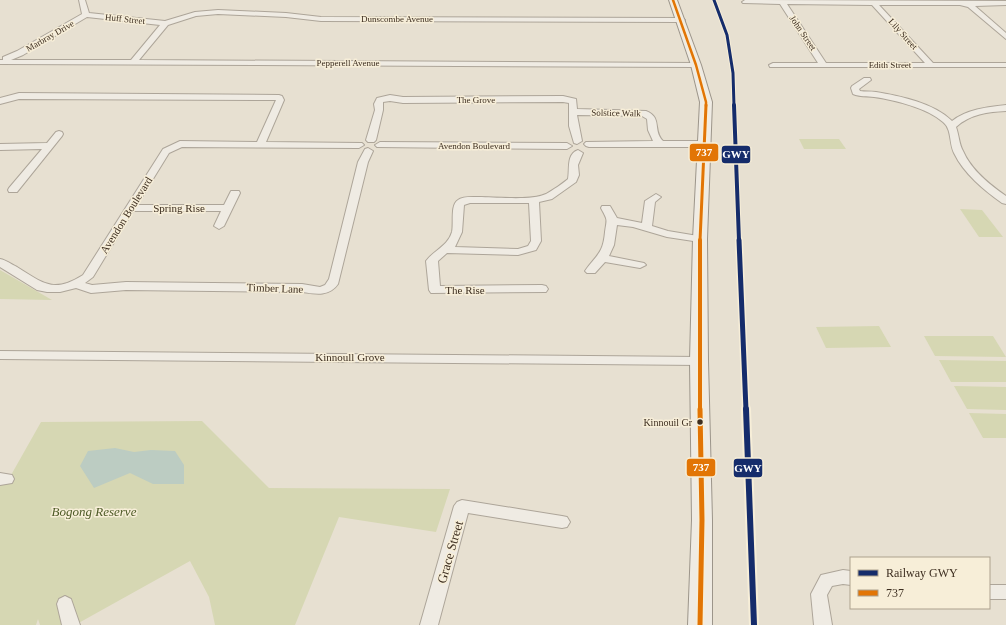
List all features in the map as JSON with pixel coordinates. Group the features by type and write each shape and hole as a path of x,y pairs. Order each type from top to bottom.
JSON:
{"street":[{"name":"Marbray Drive","path":"0,62 20,53 86,15 82,0"},
{"path":"673,0 696,65 706,102 700,239 699,361 702,520 700,625"},
{"path":"745,2 1006,3"},
{"name":"John Street","path":"782,2 823,64"},
{"path":"966,2 1006,37"},
{"name":"Lily Street","path":"874,3 931,65"},
{"name":"Dunscombe Avenue","path":"165,23 195,14 218,12 321,19 681,20"},
{"name":"Huff Street","path":"86,15 165,23"},
{"path":"134,62 165,23"},
{"name":"Pepperell Avenue","path":"0,62 696,65"},
{"name":"Edith Street","path":"773,65 1006,65"},
{"path":"855,65 875,90 874,95"},
{"path":"867,80 855,88 856,92 860,94 874,95 923,108 940,116 952,126 956,147 967,165 987,186 1006,201"},
{"path":"0,101 6,98 18,96 279,98 280,100 277,109 260,145"},
{"name":"The Grove","path":"366,145 379,110 378,104 380,100 384,98 403,100 539,100 563,98 573,101 574,130 577,141"},
{"path":"952,126 959,120 972,114 1006,108"},
{"name":"Solstice Walk","path":"573,112 643,113 651,117 654,138 661,145"},
{"path":"13,190 59,134"},
{"name":"Avendon Boulevard","path":"0,262 41,287 49,289 58,289 76,284 87,277 166,151 171,147 180,144 366,145 378,141 380,145 567,146"},
{"path":"704,148 661,145 585,149 570,151 567,146 570,143 577,141 585,149 668,150 704,148"},
{"name":"Timber Lane","path":"76,284 91,289 126,286 302,288 315,290 328,288 333,285 335,280 335,271 366,145"},
{"path":"0,147 49,146"},
{"name":"The Rise","path":"542,289 435,290 432,261 434,257 451,245 456,235 459,204 462,201 534,200 548,196 573,180 573,165 585,149"},
{"path":"219,226 235,193"},
{"path":"647,228 650,201 656,197"},
{"path":"445,250 518,252 532,248 536,241 534,200"},
{"name":"Spring Rise","path":"131,208 228,208"},
{"path":"606,208 613,221"},
{"path":"613,221 667,234 700,239"},
{"path":"591,271 603,258 609,244 610,228 613,221"},
{"path":"603,258 640,265"},
{"name":"Kinnoull Grove","path":"0,355 699,361"},
{"name":"Grace Street","path":"429,625 462,506 562,522"},
{"path":"823,625 819,594 827,580 843,577 850,578"},
{"path":"990,592 1006,592"},
{"path":"64,604 71,625"}],"green space":[{"path":"799,139 839,139 846,149 804,149"},
{"path":"960,209 982,210 1003,237 979,237"},
{"path":"0,270 52,300 0,299"},
{"path":"879,326 891,347 826,348 816,327"},
{"path":"924,336 993,336 1006,357 935,356"},
{"path":"939,360 1006,361 1006,382 951,382"},
{"path":"954,386 1006,387 1006,410 967,409"},
{"path":"969,413 1006,414 1006,438 983,438"},
{"name":"Bogong Reserve","path":"202,421 269,488 450,489 436,532 339,517 295,625 215,625 209,597 190,561 75,625 40,625 38,619 36,625 0,625 0,485 6,484 41,422"}],"shaded area":[{"path":"115,448 134,452 151,450 175,451 184,465 184,484 153,484 130,473 94,488 80,466 88,451"}],"rail line":[{"name":"GWY","path":"714,0 727,35 733,73 754,625"}],"transit line":[{"name":"737","path":"673,0 696,65 706,102 700,239 699,361 702,520 700,625"}],"place":[{"name":"Kinnouil Gr","path":"700,422"}]}
